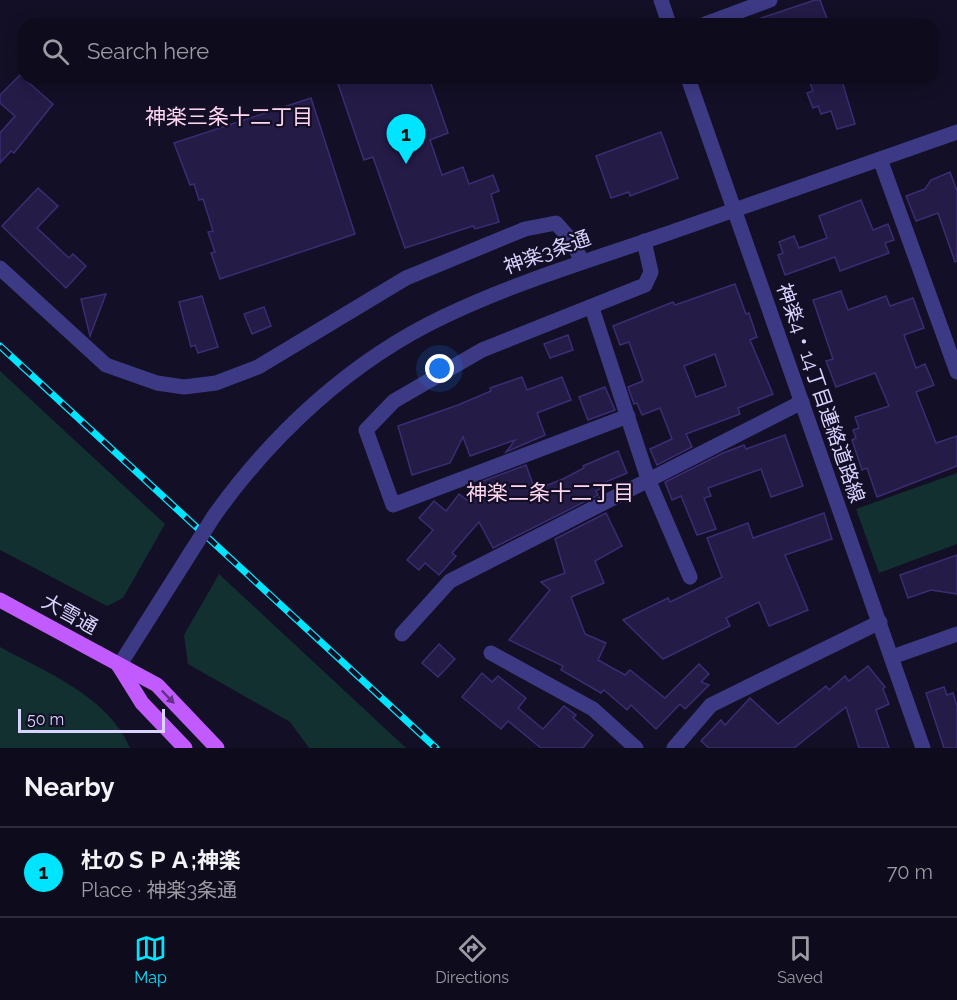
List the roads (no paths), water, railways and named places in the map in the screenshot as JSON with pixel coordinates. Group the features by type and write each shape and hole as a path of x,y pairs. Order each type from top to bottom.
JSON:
{"main road":[{"name":"大雪通","path":"0,600 157,686 217,748"},
{"name":"大雪通","path":"119,666 142,703 185,748"}],"street":[{"path":"661,0 667,18"},
{"path":"721,18 770,0"},
{"name":"神楽4・14丁目連絡道路線","path":"690,84 923,748"},
{"name":"神楽3条通","path":"119,666 214,516 240,480 273,442 327,392 384,352 442,317 497,292 957,132"},
{"path":"880,159 957,372"},
{"path":"0,268 106,364 157,383 184,387 216,383 258,367 406,279 525,229 556,223 571,240 582,261"},
{"path":"628,416 393,506 366,430 394,401 482,350 645,285 651,272 644,242"},
{"path":"592,308 648,479 690,577"},
{"path":"402,634 450,581 802,402"},
{"path":"674,748 711,705 880,622"},
{"path":"892,657 957,634"},
{"path":"491,653 592,709 636,748"}],"railway":[{"path":"0,346 436,748"}],"place":[{"name":"杜のＳＰＡ;神楽","path":"406,164"}],"district":[{"name":"神楽三条十二丁目","path":"229,117"},
{"name":"神楽二条十二丁目","path":"550,493"}]}
